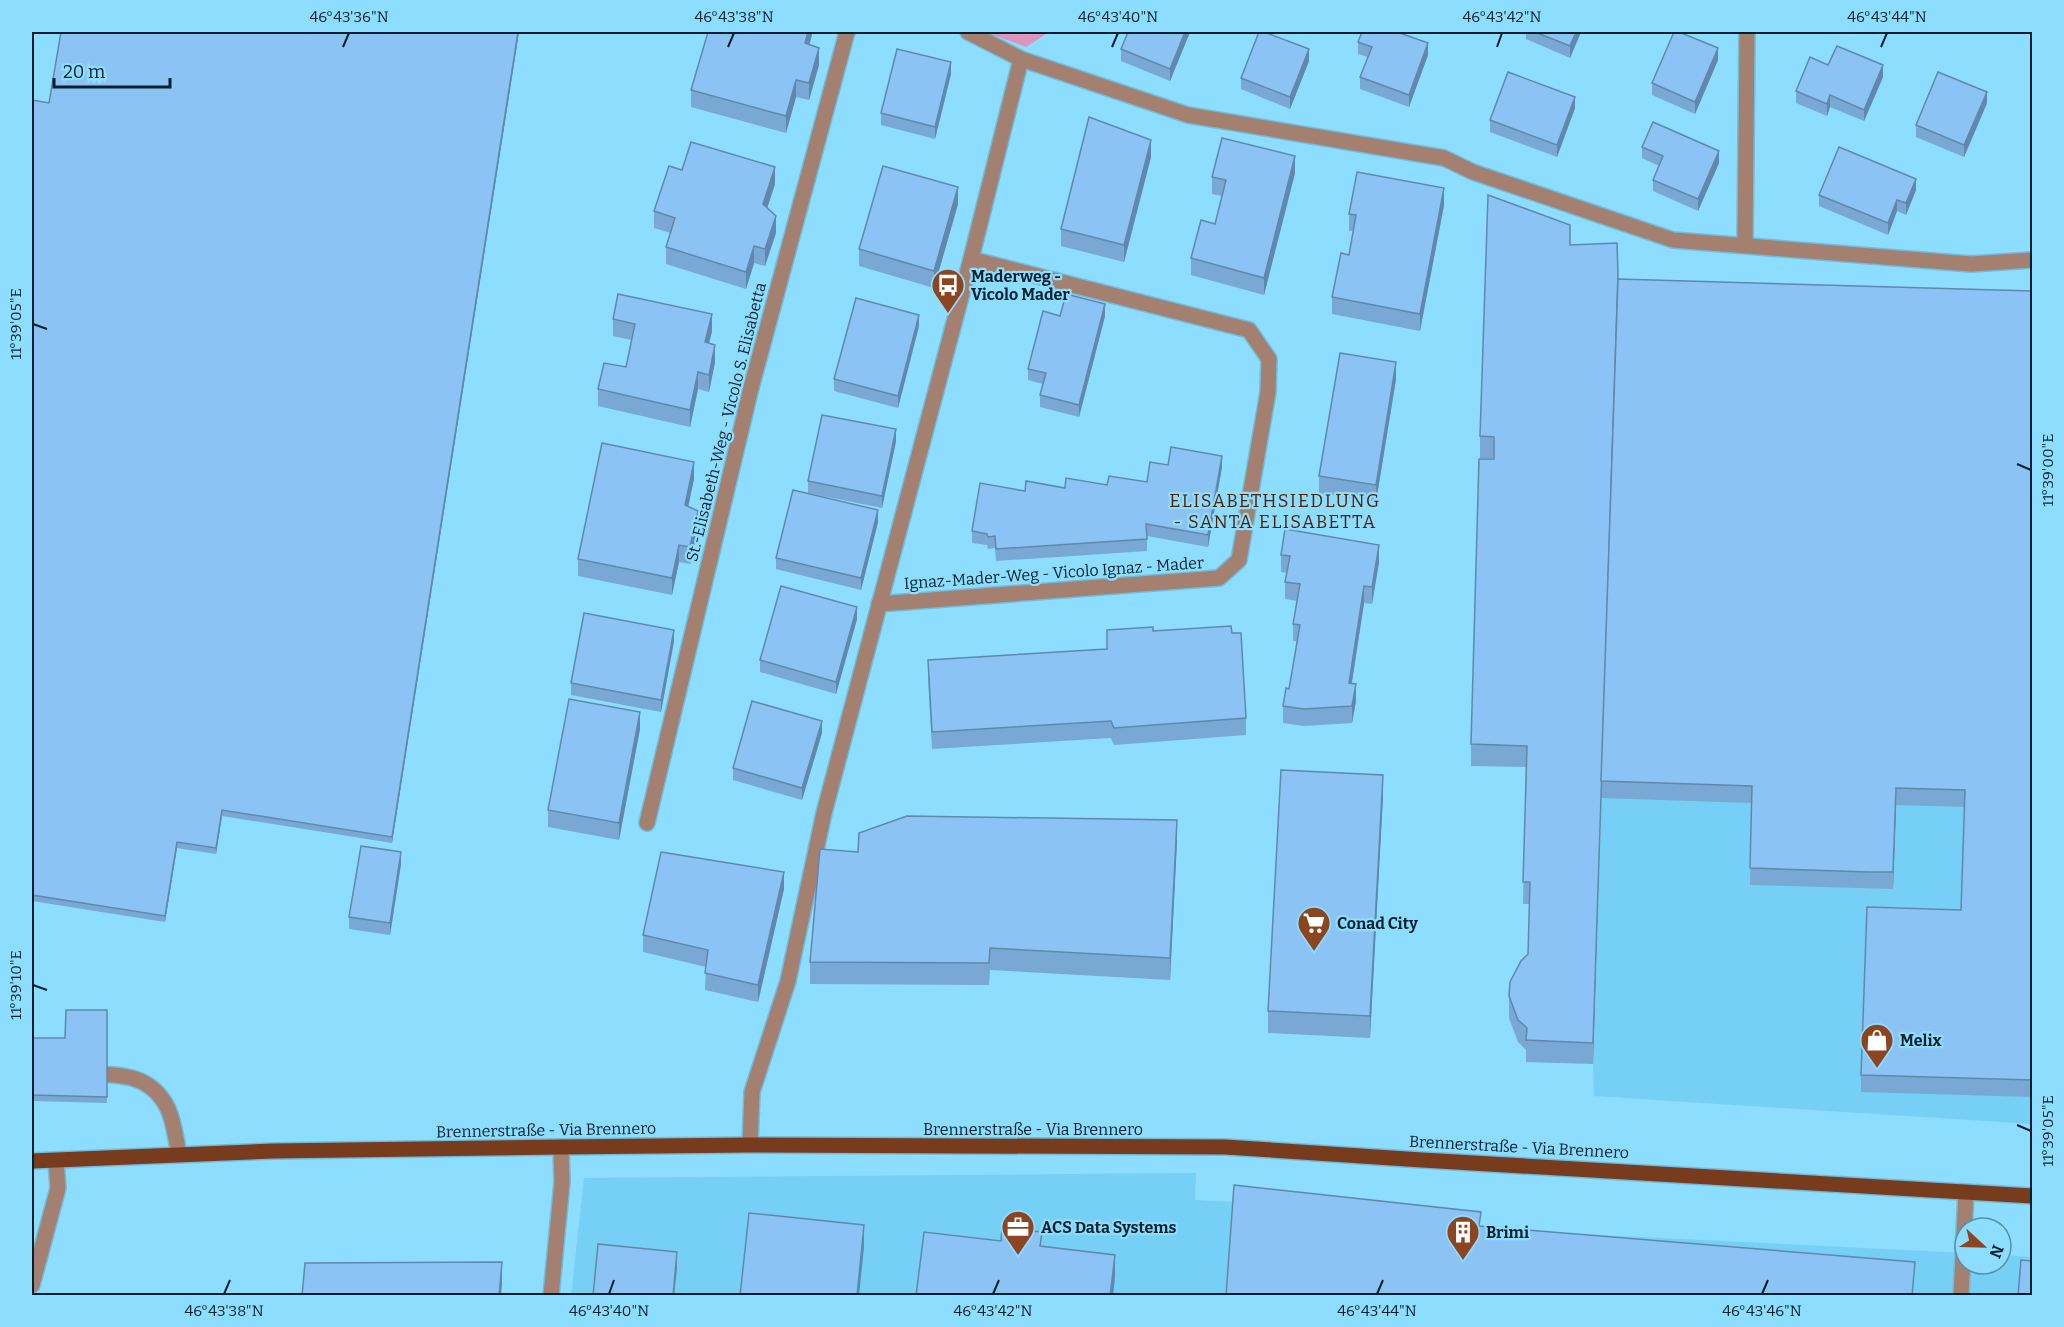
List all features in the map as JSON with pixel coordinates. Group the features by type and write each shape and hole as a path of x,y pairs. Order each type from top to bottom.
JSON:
{"main road":[{"name":"Brennerstraße - Via Brennero","path":"32,1161 179,1154 561,1147 750,1145 1225,1147 1422,1161 2032,1196"}],"street":[{"name":"St.-Elisabeth-Weg - Vicolo S. Elisabetta","path":"647,823 751,388 847,32"},
{"path":"968,32 1021,59 1188,115 1444,158 1473,172 1673,240 1971,264 2032,260"},
{"path":"1745,245 1747,32"},
{"name":"Ignaz-Mader-Weg - Vicolo Ignaz - Mader","path":"750,1145 752,1092 788,981 824,813 971,259 1021,59"},
{"name":"Ignaz-Mader-Weg - Vicolo Ignaz - Mader","path":"879,604 1219,578 1239,560 1268,392 1269,359 1248,330 971,259"},
{"path":"75,1073 119,1074 149,1084 168,1109 179,1154"},
{"path":"551,1296 562,1182 561,1147"},
{"path":"32,1285 58,1188 56,1161"},
{"path":"1961,1296 1966,1192"}],"shaded area":[{"path":"985,32 1049,32 1026,47"},
{"name":"Melix","path":"1618,296 2032,308 2032,1124 1594,1096 1593,1064"},
{"path":"1196,1173 1195,1200 1234,1202 1481,1229 1953,1252 1953,1276 2013,1276 2013,1256 2032,1257 2032,1296 571,1296 584,1178"}],"building":[{"path":"61,32 518,32 392,837 222,810 216,848 177,842 165,916 32,895 32,100 49,103"},
{"path":"708,32 808,32 805,43 819,48 809,83 796,80 786,116 691,90"},
{"path":"1128,32 1185,32 1170,69 1121,49"},
{"path":"1259,32 1309,49 1290,97 1241,78"},
{"path":"1362,32 1397,32 1428,43 1409,95 1360,77 1372,47 1358,42"},
{"path":"1535,32 1576,32 1570,46"},
{"path":"1674,32 1718,48 1695,102 1652,83"},
{"path":"1837,46 1883,65 1864,110 1830,95 1827,104 1796,91 1810,57 1828,65"},
{"path":"897,49 951,62 935,127 881,113"},
{"path":"1508,72 1575,97 1557,145 1490,120"},
{"path":"1938,72 1987,92 1964,145 1916,125"},
{"path":"2032,90 2032,198 2031,198"},
{"path":"1089,117 1151,140 1124,245 1061,229"},
{"path":"1653,122 1719,151 1698,199 1653,180 1663,156 1642,147"},
{"path":"1222,138 1295,156 1264,278 1191,258 1201,220 1215,224 1226,180 1212,177"},
{"path":"691,142 775,167 763,204 776,216 765,249 754,246 746,272 666,247 675,218 654,211 669,166 682,170"},
{"path":"1839,147 1916,179 1906,203 1897,200 1888,223 1819,195"},
{"path":"883,166 958,187 934,271 859,249"},
{"path":"1357,172 1444,188 1420,314 1332,297 1341,253 1349,255 1356,215 1349,214"},
{"path":"1488,195 1570,225 1570,245 1617,243 1618,274 1593,1043 1526,1040 1527,1028 1518,1020 1509,996 1510,982 1521,961 1528,954 1530,882 1523,882 1527,746 1471,744 1479,459 1494,459 1494,437 1480,436"},
{"name":"Melix","path":"1618,279 2032,291 2032,1080 1861,1075 1867,907 1961,910 1965,790 1896,788 1893,872 1868,872 1750,868 1752,786 1601,781"},
{"path":"618,294 712,314 705,342 715,345 709,375 698,372 690,410 598,389 604,363 626,367 635,324 613,319"},
{"path":"1066,294 1105,304 1079,405 1040,395 1046,373 1028,369 1043,311 1060,316"},
{"path":"856,298 919,315 898,396 834,379"},
{"path":"1340,353 1396,362 1376,485 1319,476"},
{"path":"822,415 896,429 882,496 808,481"},
{"path":"602,443 694,462 685,505 698,511 690,547 679,545 672,578 578,559"},
{"path":"1171,447 1222,456 1208,535 1146,524 1147,539 996,549 995,536 988,537 987,534 972,531 980,483 1025,491 1026,481 1065,488 1066,478 1107,485 1109,476 1147,482 1150,462 1168,465"},
{"path":"793,490 878,510 861,578 776,558"},
{"path":"1285,529 1379,545 1372,587 1364,586 1349,683 1356,684 1352,706 1304,709 1283,706 1286,688 1289,689 1300,625 1293,624 1300,584 1285,582 1290,556 1281,555"},
{"path":"781,586 857,607 836,682 760,660"},
{"path":"584,613 674,630 661,700 571,683"},
{"path":"1231,626 1232,633 1241,633 1246,718 1114,728 1111,721 932,732 928,660 1107,649 1107,630 1153,627 1153,631"},
{"path":"569,699 640,712 619,823 548,810"},
{"path":"752,701 822,721 802,788 733,768"},
{"path":"1281,770 1383,775 1370,1016 1268,1011"},
{"path":"907,816 1177,820 1170,958 990,948 989,963 810,962 820,849 858,852 859,833"},
{"path":"361,846 401,852 390,923 349,917"},
{"path":"661,852 784,872 758,985 705,973 708,950 643,935"},
{"path":"66,1010 107,1010 107,1097 32,1095 32,1038 65,1038"},
{"name":"Brimi","path":"1234,1185 1481,1212 1479,1226 1915,1262 1912,1296 1226,1296"},
{"path":"749,1213 864,1225 857,1296 740,1296"},
{"path":"1002,1228 1042,1232 1040,1246 1115,1255 1110,1296 916,1296 924,1232 1001,1241"},
{"path":"598,1244 677,1252 673,1296 593,1296"},
{"path":"2021,1260 2032,1261 2032,1296 2018,1296"},
{"path":"502,1262 499,1296 302,1296 305,1263"}],"place":[{"name":"Maderweg - Vicolo Mader","path":"948,314"},
{"name":"Conad City","path":"1314,952"},
{"name":"Melix","path":"1877,1069"},
{"name":"ACS Data Systems","path":"1018,1256"},
{"name":"Brimi","path":"1463,1261"}],"district":[{"name":"ELISABETHSIEDLUNG - SANTA ELISABETTA","path":"1275,511"}]}
